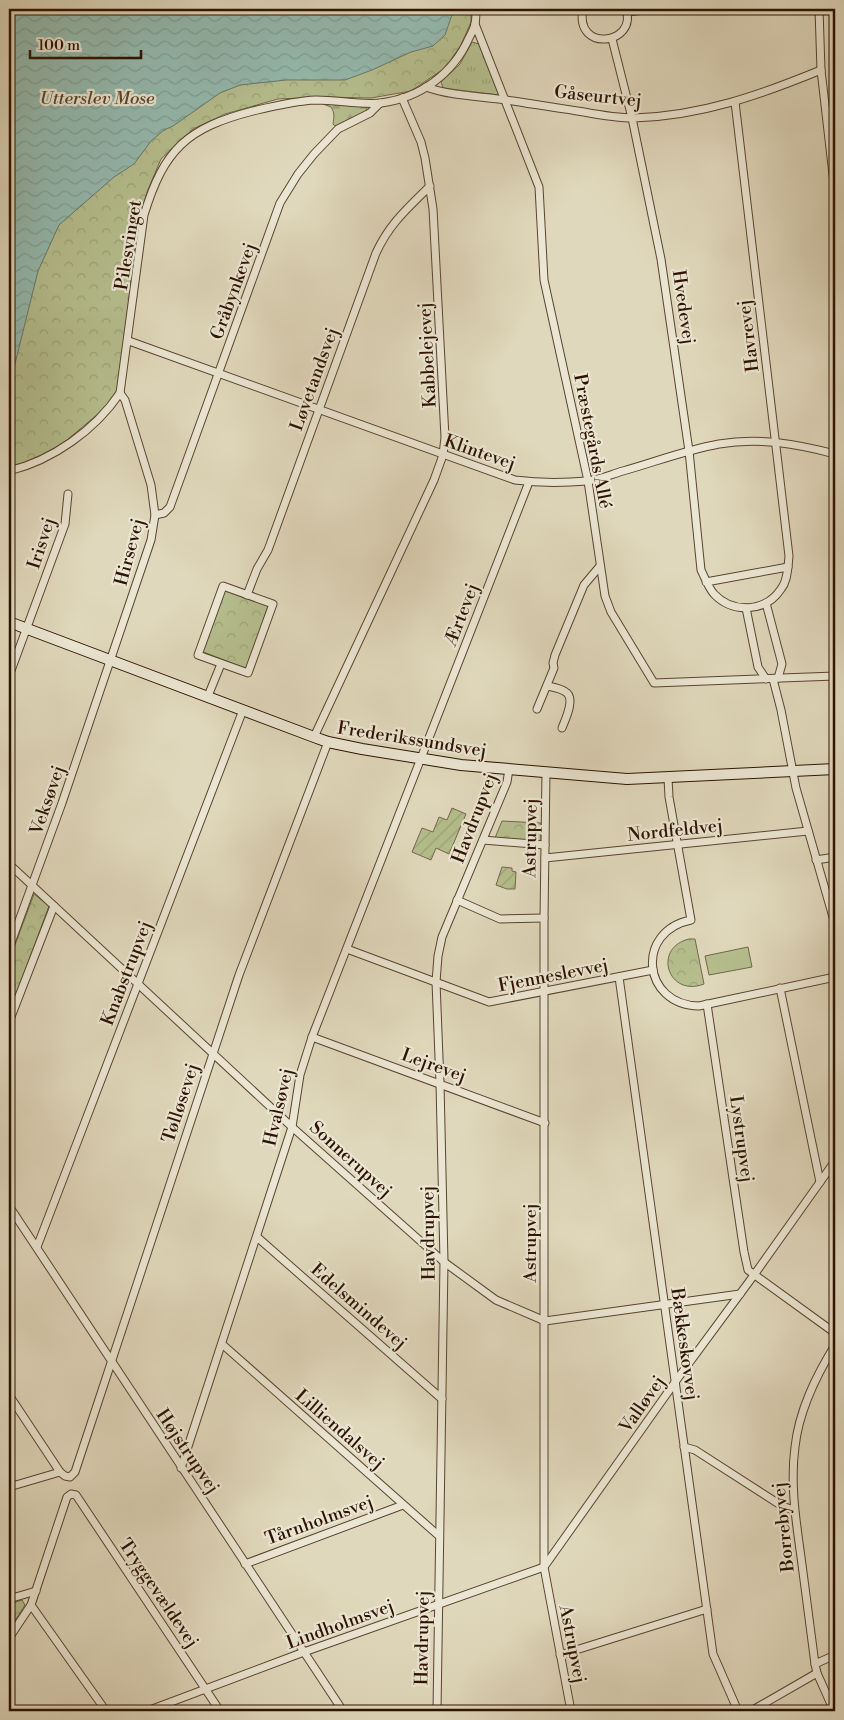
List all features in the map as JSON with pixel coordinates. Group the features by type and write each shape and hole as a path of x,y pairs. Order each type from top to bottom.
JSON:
{"main road":[{"name":"Frederikssundsvej","path":"9,622 328,742 421,759 461,765 627,779 834,769"}],"street":[{"name":"Pilesvinget","path":"9,471 30,465 59,450 91,426 110,408 120,393 129,340 144,215 151,191 160,172 183,143 211,124 289,102 316,100 380,103 402,98 426,88 439,79 456,61 465,47 475,24 476,9"},
{"path":"583,9 583,25 588,33 595,38 603,40 612,39 624,28 627,20 626,10 654,9"},
{"path":"819,9 821,70 835,192"},
{"name":"Præstegårds Allé","path":"475,24 539,187 544,280 588,481 605,596 611,612 654,683 835,676"},
{"name":"Hvedevej","path":"612,39 632,118 661,259 689,451 701,570 706,582"},
{"name":"Gåseurtvej","path":"426,88 440,92 606,116 632,118 696,111 735,102 821,70"},
{"name":"Kabbelejevej","path":"314,737 434,480 443,455 446,437 433,209 421,142 402,98"},
{"name":"Havrevej","path":"735,102 789,556 787,578 775,597 766,603"},
{"name":"Gråbynkevej","path":"155,515 164,513 170,507 280,203 298,174 338,129 370,113 380,103"},
{"name":"Løvetandsvej","path":"247,595 257,569 268,550 376,254 394,221 430,186"},
{"name":"Klintevej","path":"129,340 218,374 514,480 530,482 588,481 689,451 720,444 747,441 800,445 835,454"},
{"name":"Hirsevej","path":"112,662 151,540 155,515 151,485 125,400 120,393"},
{"name":"Ærtevej","path":"421,759 530,482"},
{"name":"Irisvej","path":"9,676 65,524 68,494"},
{"path":"537,710 554,668 555,655 584,585 600,566"},
{"path":"772,679 782,664 766,603 746,608 734,606 722,601 713,593 706,582 788,567"},
{"path":"223,586 247,595 273,604 248,673 198,655 223,586"},
{"path":"746,608 758,668 772,679 781,710 792,771 835,924"},
{"name":"Veksøvej","path":"9,948 112,662"},
{"path":"208,696 221,664"},
{"path":"548,686 567,692 569,696 569,706 562,728"},
{"name":"Knabstrupvej","path":"37,1247 243,710"},
{"name":"Tølløsevej","path":"60,1472 70,1477 75,1472 239,975 328,742"},
{"name":"Hvalsøvej","path":"181,1468 292,1127 300,1074 312,1037 421,759"},
{"name":"Havdrupvej","path":"436,1711 444,1262 436,982 442,937 507,782 509,769"},
{"name":"Astrupvej","path":"546,772 544,918 544,1567 571,1711"},
{"path":"668,778 669,797 691,920 676,924 664,934 659,940 653,955 655,978 663,992 676,1001 691,1006 835,977"},
{"name":"Nordfeldvej","path":"545,858 808,831"},
{"path":"483,840 545,845"},
{"path":"816,860 835,857"},
{"name":"Sonnerupvej","path":"9,864 292,1127 444,1262 496,1300 544,1321"},
{"path":"458,900 500,919 544,918"},
{"path":"9,1022 54,906"},
{"name":"Fjenneslevvej","path":"347,948 489,1002 653,970"},
{"name":"Bækkeskovvej","path":"620,977 713,1654 738,1711"},
{"path":"780,988 820,1182"},
{"name":"Lystrupvej","path":"707,1004 744,1252 748,1270 754,1275"},
{"name":"Lejrevej","path":"312,1037 545,1123"},
{"name":"Valløvej","path":"544,1567 835,1161"},
{"name":"Højstrupvej","path":"9,1206 343,1711"},
{"name":"Edelsmindevej","path":"257,1237 442,1399"},
{"path":"754,1275 835,1333"},
{"path":"544,1321 740,1294"},
{"name":"Lilliendalsvej","path":"222,1344 439,1536"},
{"name":"Borrebyvej","path":"834,1711 817,1673 815,1664 794,1510 793,1466 801,1417 814,1382 835,1345"},
{"path":"9,1395 60,1472 9,1488"},
{"path":"684,1447 695,1450 782,1506 794,1510"},
{"name":"Tryggevældevej","path":"36,1591 68,1497 71,1494 76,1496 220,1711"},
{"name":"Tårnholmsvej","path":"244,1564 404,1505"},
{"name":"Lindholmsvej","path":"147,1711 304,1652 544,1567"},
{"path":"9,1599 36,1591"},
{"path":"9,1638 31,1604 36,1591"},
{"path":"31,1604 106,1711"},
{"path":"560,1655 707,1609"},
{"path":"815,1664 835,1655"},
{"path":"751,1711 817,1673"}],"green space":[{"name":"Utterslev Mose","path":"9,9 471,9 471,22 461,45 445,68 411,91 371,98 322,97 278,99 225,114 193,129 161,159 147,192 137,228 119,387 105,408 61,445 28,462 9,466"},
{"path":"472,42 479,44 499,95 443,88 441,82 460,64"},
{"path":"323,104 364,105 367,108 366,111 335,126 333,124 334,115 331,107"},
{"path":"225,590 268,606 247,669 201,651"},
{"path":"452,808 466,814 449,854 436,848 431,860 412,852 422,828 433,832 439,817 447,820"},
{"path":"502,821 541,823 541,842 495,838"},
{"path":"502,867 512,868 512,871 516,872 515,889 507,889 496,885"},
{"path":"34,894 49,906 9,1014 9,961"},
{"path":"689,939 695,939 704,984 692,986 681,984 669,970 668,961 671,952 678,944"},
{"path":"748,947 752,967 709,975 705,956"},
{"path":"22,1600 25,1605 9,1630 9,1604"}],"water":[{"name":"Utterslev Mose","path":"9,9 454,9 445,35 433,46 411,52 345,80 286,80 240,85 220,93 173,126 164,130 151,141 134,164 114,177 59,225 38,271 9,388"}]}
